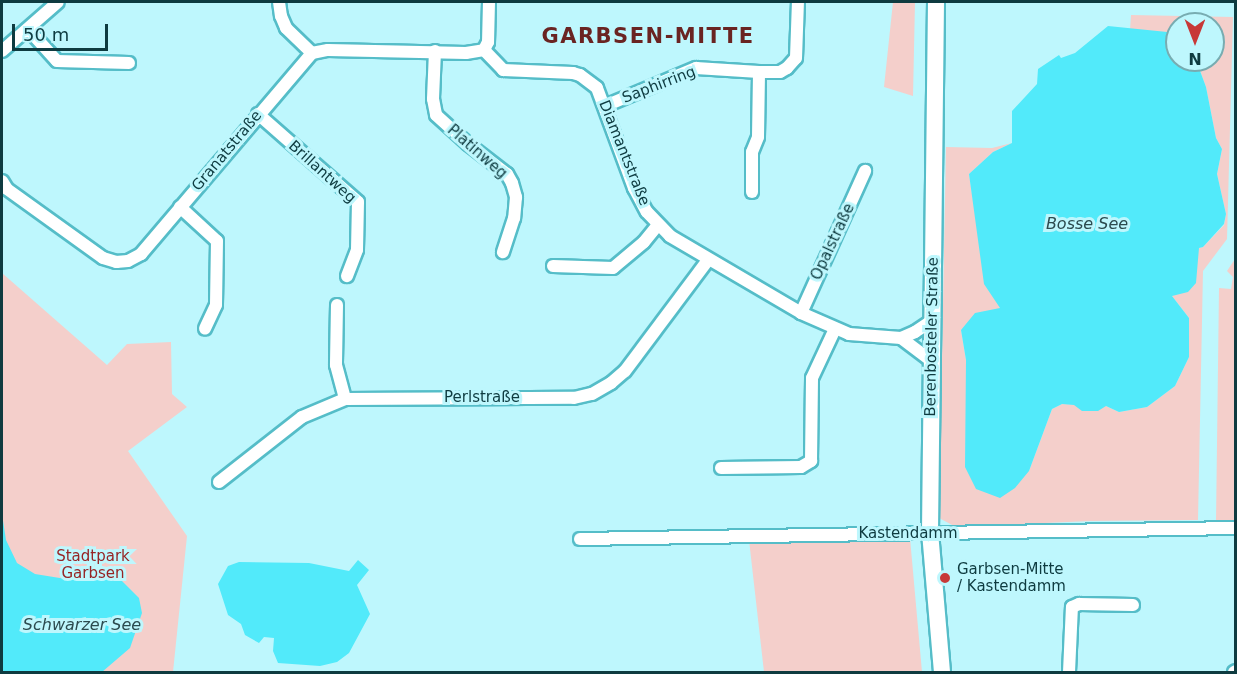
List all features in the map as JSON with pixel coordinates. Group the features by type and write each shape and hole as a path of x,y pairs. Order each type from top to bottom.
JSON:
{"street":[{"path":"2,51 58,2"},
{"path":"279,2 286,28 312,53 328,50 466,52 484,50 488,42 489,2"},
{"name":"Saphirring","path":"605,106 696,68 780,72 796,58 798,2"},
{"name":"Berenbosteler Straße","path":"936,2 930,532 942,672"},
{"path":"28,29 57,61 129,63"},
{"name":"Diamantstraße","path":"484,50 503,70 580,75 597,88 634,188 647,212 658,225 708,260 801,313 835,329 862,337 901,338 933,320"},
{"name":"Platinweg","path":"435,51 433,99 436,115 468,144 507,174 512,183 516,197 514,218 503,252"},
{"name":"Granatstraße","path":"2,181 7,189 103,258 116,262 128,261 138,256 312,53"},
{"path":"752,192 752,152 758,137 759,72"},
{"name":"Brillantweg","path":"258,114 358,202 357,250 347,276"},
{"name":"Opalstraße","path":"801,313 865,171"},
{"path":"180,207 217,241 216,305 205,329"},
{"path":"553,266 613,268 644,242 658,225"},
{"name":"Perlstraße","path":"219,482 302,417 345,399 574,398 592,394 611,383 625,371 708,260"},
{"path":"337,305 336,364 345,399"},
{"path":"722,468 801,467 811,461 812,378 835,329"},
{"path":"901,338 932,361"},
{"name":"Kastendamm","path":"580,539 1236,528"},
{"path":"1069,672 1072,607 1079,604 1133,605"}],"green space":[{"path":"893,2 915,2 913,96 884,87"},
{"path":"1131,15 1165,16 1165,32 1130,30"},
{"path":"1225,17 1233,17 1227,239 1203,271 1198,520 1091,521 956,527 939,518 946,147 992,148 1012,143 993,152 969,174 975,214 1000,308 961,330 966,360 1029,471 1052,409 1062,404 1106,406 1119,412 1147,407 1175,386 1189,357 1189,318 1172,296 1199,248 1203,247 1224,225 1226,214 1217,174 1222,149 1216,138 1206,87 1200,72 1225,72"},
{"path":"1235,259 1235,521 1216,521 1219,288 1231,289 1233,277 1227,271"},
{"name":"Stadtpark Garbsen","path":"2,273 107,365 127,344 171,342 172,394 187,407 128,451 187,536 173,672 2,672"},
{"path":"910,538 922,672 764,672 749,540"}],"water":[{"name":"Bosse See","path":"1108,26 1165,32 1165,72 1200,72 1206,87 1216,138 1222,149 1217,174 1226,214 1224,224 1203,247 1199,248 1196,283 1188,292 1172,296 1189,318 1189,357 1175,386 1147,407 1119,412 1106,406 1098,411 1082,411 1074,405 1062,404 1052,409 1029,471 1015,488 1000,498 976,489 965,467 966,360 961,330 975,313 1000,308 984,284 969,174 993,152 1012,143 1012,111 1037,84 1038,69 1059,55 1061,58 1075,53"},
{"name":"Schwarzer See","path":"2,514 6,540 17,563 35,574 66,579 105,574 120,579 139,598 142,613 130,648 102,672 2,672"},
{"path":"358,560 369,570 357,585 370,614 349,653 337,662 320,666 278,663 273,651 274,638 264,637 259,643 245,635 241,624 228,615 218,584 228,566 239,562 309,563 349,571"}],"place":[{"name":"Garbsen-Mitte / Kastendamm","path":"945,578"}],"district":[{"name":"GARBSEN-MITTE","path":"648,36"}]}
